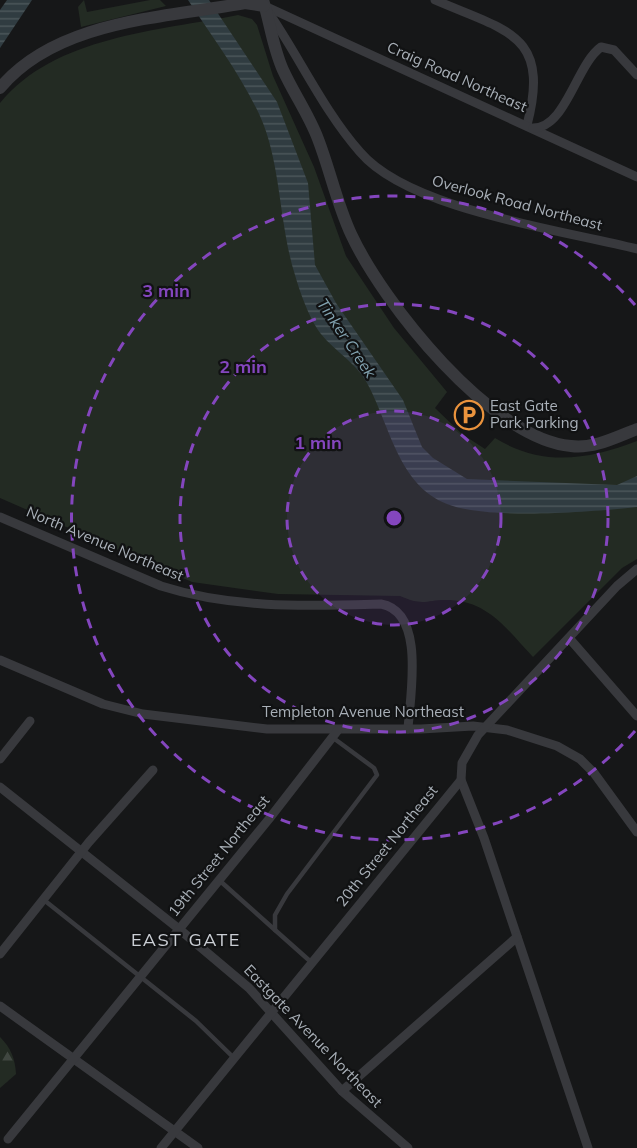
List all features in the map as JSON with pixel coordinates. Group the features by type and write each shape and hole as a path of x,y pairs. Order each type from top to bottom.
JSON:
{"street":[{"path":"435,0 501,29 520,43 527,52 536,81 530,126 546,125 557,114 587,59 601,47 614,50 637,75"},
{"path":"0,88 28,61 59,42 98,30 180,14 244,3 264,3 277,55 318,140 357,246 401,312 445,367 466,388 497,413 558,444 592,445 637,429"},
{"name":"Craig Road Northeast","path":"264,3 637,177"},
{"name":"Overlook Road Northeast","path":"264,3 347,135 359,152 381,172 406,186 449,203 637,249"},
{"name":"North Avenue Northeast","path":"0,517 161,586 186,594 252,604 381,604 395,609 405,620 411,641 408,729"},
{"name":"20th Street Northeast","path":"161,1148 461,780 462,763 486,726 617,586 637,568"},
{"path":"569,638 637,716"},
{"name":"Templeton Avenue Northeast","path":"0,660 72,692 124,711 267,729 335,733 486,726 569,751 594,773 637,832"},
{"path":"0,759 30,721"},
{"name":"19th Street Northeast","path":"8,1139 219,880 335,733"},
{"path":"0,954 82,852 153,770"},
{"path":"461,780 484,838 588,1148"},
{"name":"Eastgate Avenue Northeast","path":"0,787 179,929 272,1011 342,1091 408,1148"},
{"path":"342,1091 517,937"},
{"path":"0,1006 198,1148"}],"lane":[{"path":"275,930 275,915 287,894 377,779 374,768 335,733"},
{"path":"219,880 311,962"},
{"path":"44,900 196,1021 234,1058"}],"green space":[{"path":"84,0 87,12 150,0 160,0 166,6 81,27 78,7"},
{"path":"238,15 252,19 257,25 273,76 314,167 346,256 394,328 447,392 435,408 462,434 485,449 495,438 530,453 565,458 601,453 637,441 637,559 622,568 533,657 506,628 487,612 464,602 442,600 420,602 400,596 278,594 192,582 0,498 0,103 23,81 49,63 78,50 142,32"},
{"path":"0,1037 12,1054 16,1074 0,1088"}],"water":[{"path":"7,0 32,0 0,48 0,10"},
{"name":"Tinker Creek","path":"188,0 209,0 277,102 308,183 315,265 336,303 403,400 422,447 433,458 467,479 617,485 637,476 637,507 540,513 487,512 447,504 430,495 417,483 397,452 375,399 362,375 323,337 311,317 299,289 290,256 267,134 260,116 235,71"}],"place":[{"name":"East Gate Park Parking","path":"469,415"}],"district":[{"name":"EAST GATE","path":"186,940"}]}
